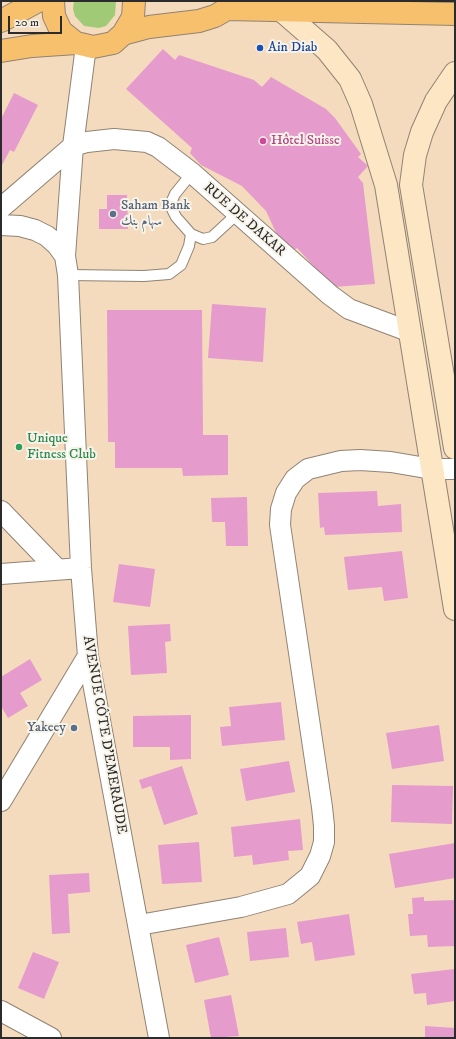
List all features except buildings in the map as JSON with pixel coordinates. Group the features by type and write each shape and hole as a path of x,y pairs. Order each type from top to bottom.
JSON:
{"main road":[{"path":"1,21 38,1"},
{"path":"53,1 54,16 58,27 65,35 81,45"},
{"path":"123,34 133,17 134,1"},
{"path":"1,51 32,46 81,45 100,47 106,45 123,34 149,27 199,21 215,16 222,5 281,10 451,9"},
{"path":"281,10 327,50 350,79 361,104 386,186 408,331 455,609"},
{"path":"455,73 436,101 422,132 415,155 411,184 455,448"}],"street":[{"name":"AVENUE CÔTE D'EMERAUDE","path":"81,45 65,256 68,275 81,568 88,656 159,1038"},
{"name":"RUE DE DAKAR","path":"73,146 86,142 114,139 147,142 163,150 330,296 349,309 408,331"},
{"path":"1,208 73,146"},
{"path":"1,225 20,226 35,230 47,236 57,245 65,256"},
{"path":"139,925 241,907 288,894 300,885 313,871 320,856 324,842 324,826 307,696 282,547 280,525 281,509 286,493 295,479 308,469 341,461 378,460 432,470 455,469"},
{"path":"1,511 57,568"},
{"path":"1,574 57,568 81,568"},
{"path":"1,801 88,656"},
{"path":"1,1011 51,1038"}],"lane":[{"path":"192,174 175,194 170,205 176,218 191,234 203,238 212,237 237,214"},
{"path":"68,275 144,276 170,274 181,265 189,246 191,234"}],"green space":[{"path":"74,1 116,1 115,15 106,26 99,28 84,26 75,16 73,9"}],"place":[{"name":"Ain Diab","path":"260,48"},
{"name":"Hôtel Suisse","path":"263,141"},
{"name":"Saham Bank سهام بنك","path":"113,214"},
{"name":"Unique Fitness Club","path":"19,447"},
{"name":"Yakeey","path":"74,728"}]}
